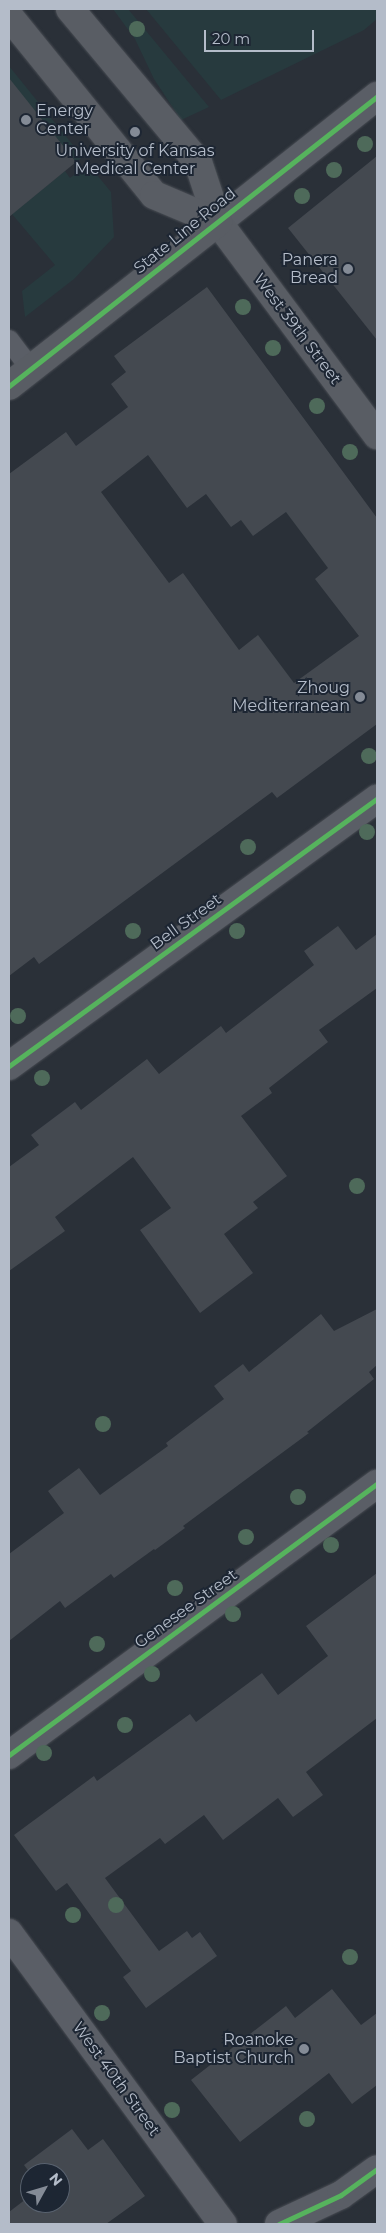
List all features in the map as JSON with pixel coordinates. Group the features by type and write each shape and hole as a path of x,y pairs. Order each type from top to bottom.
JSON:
{"main road":[{"path":"70,9 198,162 218,222"},
{"path":"9,16 154,195 218,222"},
{"name":"State Line Road","path":"9,386 218,222"},
{"name":"West 39th Street","path":"218,222 377,435"}],"street":[{"name":"State Line Road","path":"218,222 377,96"},
{"name":"Bell Street","path":"9,1066 377,799"},
{"name":"Genesee Street","path":"9,1755 377,1484"},
{"name":"West 40th Street","path":"9,1933 223,2224"},
{"path":"279,2224 341,2195 377,2169"}],"lane":[{"path":"9,340 31,368"}],"green space":[{"path":"113,9 128,9 209,107 181,120 154,79 135,39"},
{"path":"146,9 377,9 377,19 364,30 221,100"},
{"path":"9,66 83,157 73,164 9,85"},
{"path":"88,164 111,192 114,237 74,279 25,317 22,291 55,265 12,214 65,171 70,178"}],"building":[{"name":"Energy Center","path":"9,78 76,162 9,217"},
{"path":"377,156 377,340 288,228"},
{"path":"207,287 377,518 377,724 277,798 272,792 39,964 34,957 9,976 9,474 66,432 76,446 128,407 111,384 126,372 114,356","holes":["148,455 187,508 206,494 231,527 241,520 253,536 286,512 328,568 315,579 359,636 294,683 258,635 239,650 183,573 169,583 101,492"]},
{"path":"338,926 356,950 377,934 377,988 319,1030 328,1042 269,1088 272,1093 241,1116 287,1176 253,1202 258,1208 224,1234 253,1273 200,1313 140,1230 171,1208 133,1157 55,1217 65,1231 9,1271 9,1167 39,1145 31,1135 75,1102 81,1110 147,1059 159,1074 221,1026 226,1033 314,965 304,951"},
{"path":"377,1309 377,1365 369,1372 374,1379 307,1432 309,1433 183,1526 185,1528 155,1550 114,1578 111,1574 65,1608 60,1601 9,1641 9,1554 64,1513 48,1491 79,1468 100,1495 168,1446 166,1443 224,1399 214,1386 243,1364 249,1372 321,1314 334,1331"},
{"path":"377,1573 377,1718 306,1772 323,1795 293,1817 278,1798 223,1840 204,1815 165,1844 160,1838 105,1878 159,1951 187,1931 192,1938 200,1932 217,1956 146,2008 123,1977 131,1971 67,1883 56,1891 14,1835 94,1776 97,1781 190,1714 196,1722 262,1673 278,1695 328,1656 306,1626"},
{"name":"Roanoke Baptist Church","path":"332,1989 361,2025 377,2013 377,2085 352,2104 329,2073 240,2142 191,2080 286,2006 295,2018"},
{"path":"72,2129 88,2150 103,2139 145,2196 106,2224 9,2224 9,2212 20,2204 20,2213 70,2213 70,2163 27,2163"}],"cycle path":[{"path":"9,386 377,96"},
{"path":"9,1066 377,799"},
{"path":"9,1755 377,1484"},
{"path":"279,2224 341,2195 377,2169"}],"place":[{"name":"Energy Center","path":"26,120"},
{"name":"University of Kansas Medical Center","path":"135,132"},
{"name":"Panera Bread","path":"348,269"},
{"name":"Zhoug Mediterranean","path":"360,697"},
{"name":"Roanoke Baptist Church","path":"304,2049"}]}
